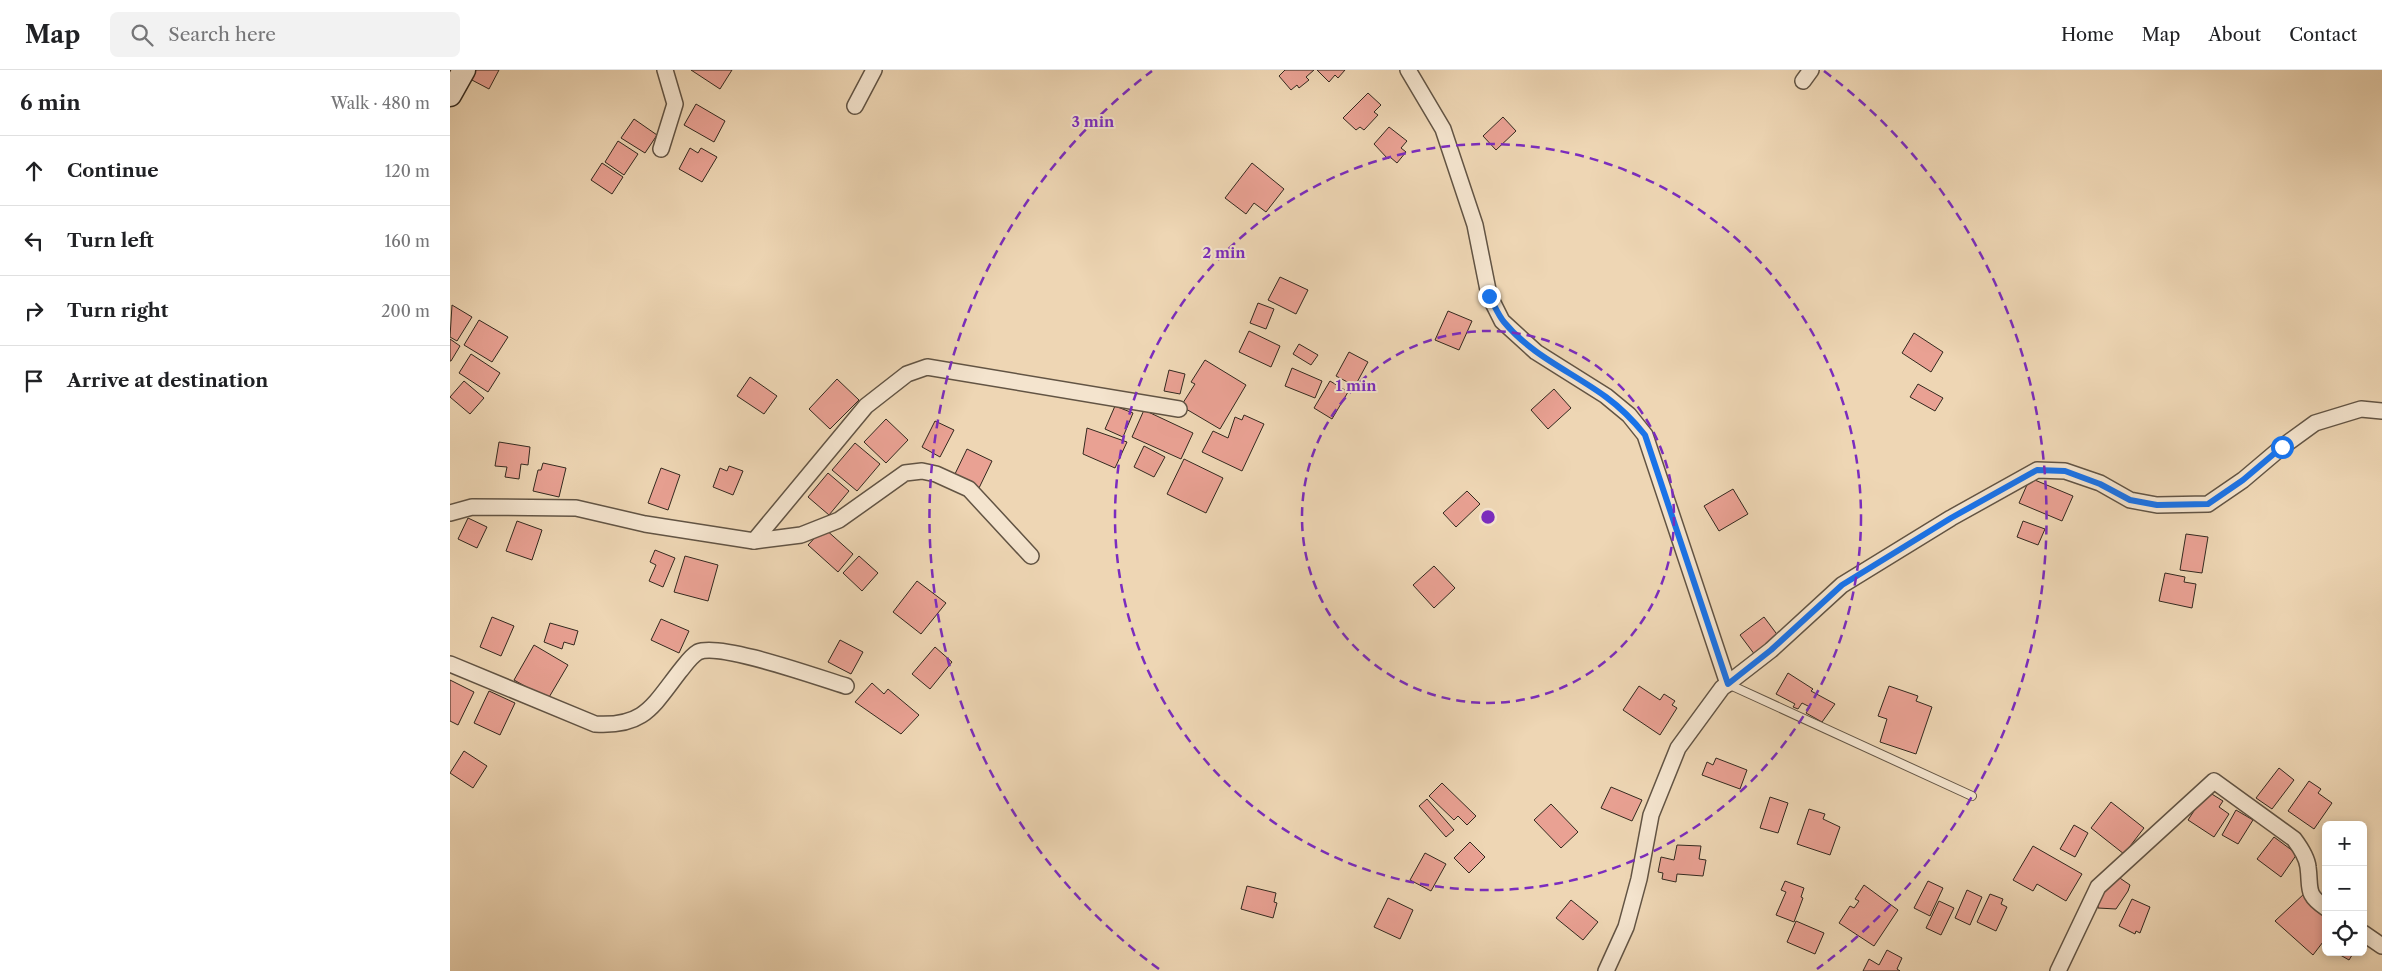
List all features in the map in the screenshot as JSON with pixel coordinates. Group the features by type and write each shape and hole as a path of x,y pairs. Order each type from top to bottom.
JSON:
{"street":[{"path":"450,95 464,70"},
{"path":"661,149 675,104 666,70"},
{"path":"855,106 874,70"},
{"path":"1408,70 1444,129 1475,225 1489,296 1502,321 1536,352 1606,396 1629,415 1645,435 1728,684"},
{"path":"754,540 866,406 907,374 927,367 1178,409"},
{"path":"1606,971 1626,927 1640,879 1651,815 1678,748 1722,688 1771,650 1842,585 1951,518 2037,470 2065,471 2100,484 2130,500 2157,505 2208,504 2243,480 2282,447 2315,423 2360,409 2382,411"},
{"path":"450,514 472,507 576,508 645,524 754,540 802,535 839,520 905,473 922,471 936,474 969,490 1031,556"},
{"path":"450,664 595,724 614,725 636,720 651,708 687,662 699,652 728,651 846,686"},
{"path":"2058,971 2098,887 2214,781 2297,843 2308,866 2309,891 2316,901 2322,905"},
{"path":"2367,936 2382,946"}],"lane":[{"path":"1728,684 1972,796"}],"building":[{"path":"474,70 499,70 489,89 470,79"},
{"path":"691,70 732,70 720,89"},
{"path":"1285,70 1314,70 1306,77 1309,80 1299,88 1297,85 1291,90 1279,76"},
{"path":"1317,70 1345,70 1338,78 1335,75 1329,82"},
{"path":"1368,93 1381,105 1374,112 1378,115 1364,130 1360,127 1356,130 1343,118"},
{"path":"696,104 725,121 714,142 684,125"},
{"path":"1503,117 1516,131 1496,150 1483,136"},
{"path":"634,119 657,135 645,153 621,138"},
{"path":"1389,127 1407,141 1401,148 1406,152 1397,163 1390,157 1388,159 1374,144"},
{"path":"618,141 638,154 624,175 605,162"},
{"path":"690,148 698,153 701,148 717,157 702,182 679,169"},
{"path":"602,163 623,177 612,194 591,180"},
{"path":"1252,163 1284,189 1266,212 1254,203 1246,214 1225,198"},
{"path":"1280,277 1308,290 1296,314 1268,300"},
{"path":"1258,303 1274,309 1266,329 1250,323"},
{"path":"452,305 472,317 457,341 450,337"},
{"path":"1448,311 1472,321 1459,350 1435,340"},
{"path":"479,320 508,337 492,362 464,345"},
{"path":"1249,331 1280,346 1271,367 1239,352"},
{"path":"1914,333 1943,352 1931,372 1902,353"},
{"path":"450,339 460,346 451,361 450,361"},
{"path":"1299,344 1318,355 1311,365 1293,354"},
{"path":"1349,352 1368,362 1355,386 1336,376"},
{"path":"471,354 500,373 488,392 459,373"},
{"path":"1205,360 1246,385 1220,429 1181,406 1195,384 1191,382"},
{"path":"1292,368 1322,381 1315,398 1285,386"},
{"path":"1169,370 1185,374 1180,394 1164,391"},
{"path":"750,377 777,396 764,414 737,396"},
{"path":"837,379 859,400 830,429 809,409"},
{"path":"464,381 484,398 470,414 450,397"},
{"path":"1330,381 1348,392 1332,419 1314,408"},
{"path":"1918,384 1943,398 1935,411 1910,397"},
{"path":"1554,389 1571,408 1548,429 1531,410"},
{"path":"1115,406 1133,413 1123,437 1105,429"},
{"path":"1144,410 1193,433 1181,459 1132,437"},
{"path":"1244,415 1264,424 1242,471 1202,452 1213,431 1228,438 1235,417 1242,420"},
{"path":"886,419 908,440 886,463 864,442"},
{"path":"935,421 954,430 940,457 922,447"},
{"path":"1087,428 1127,442 1115,468 1083,454"},
{"path":"499,442 530,447 528,465 521,464 519,479 505,477 507,467 495,466"},
{"path":"855,443 880,464 857,491 832,470"},
{"path":"1144,446 1165,457 1154,477 1134,467"},
{"path":"967,449 992,461 979,488 954,476"},
{"path":"1184,459 1223,478 1206,513 1167,494"},
{"path":"543,463 566,468 559,497 533,491 538,470 541,470"},
{"path":"729,466 743,471 733,495 713,487 720,468 727,471"},
{"path":"661,468 680,475 668,510 648,503"},
{"path":"828,473 849,491 829,515 808,497"},
{"path":"2030,478 2073,496 2062,521 2019,503"},
{"path":"1733,489 1748,514 1719,531 1704,506"},
{"path":"1467,491 1480,504 1456,527 1443,513"},
{"path":"468,518 487,527 477,548 458,539"},
{"path":"517,521 542,530 532,560 506,551"},
{"path":"2023,521 2045,529 2038,545 2017,537"},
{"path":"824,528 853,554 838,572 808,545"},
{"path":"2186,534 2208,537 2202,573 2180,570"},
{"path":"655,550 675,558 663,587 649,581 656,565 650,562"},
{"path":"685,556 718,565 708,601 674,592"},
{"path":"859,556 878,573 862,591 843,573"},
{"path":"1434,566 1455,588 1434,608 1413,585"},
{"path":"2165,573 2185,577 2184,582 2196,584 2192,608 2159,601"},
{"path":"917,581 946,603 921,634 893,612"},
{"path":"492,617 514,626 501,656 480,647"},
{"path":"1764,617 1779,637 1755,655 1740,635"},
{"path":"661,619 689,631 679,653 651,640"},
{"path":"550,623 578,631 574,645 564,642 562,649 544,642"},
{"path":"840,640 863,652 851,674 828,662"},
{"path":"534,645 568,665 548,699 514,680"},
{"path":"935,647 952,662 930,689 912,674"},
{"path":"1788,673 1813,689 1811,691 1835,704 1822,722 1806,713 1810,707 1802,703 1798,709 1793,707 1795,704 1776,694"},
{"path":"450,680 474,692 458,725 450,721"},
{"path":"872,683 884,694 888,689 919,715 901,734 855,702"},
{"path":"1639,686 1660,700 1664,694 1675,701 1672,705 1677,708 1660,735 1623,710"},
{"path":"1889,686 1918,696 1916,701 1932,707 1916,754 1880,742 1887,719 1878,716"},
{"path":"489,691 515,703 500,735 474,723"},
{"path":"464,751 487,766 473,788 450,773"},
{"path":"1716,758 1747,770 1740,789 1702,775 1707,762 1713,765"},
{"path":"2279,768 2294,780 2272,809 2256,798"},
{"path":"2309,781 2321,789 2318,793 2332,803 2314,829 2288,811"},
{"path":"1442,783 1476,816 1467,825 1458,816 1454,820 1429,796"},
{"path":"1611,787 1642,800 1632,821 1601,808"},
{"path":"2207,791 2223,801 2219,807 2229,814 2214,837 2188,820"},
{"path":"1770,797 1788,803 1778,833 1760,828"},
{"path":"1427,799 1454,830 1446,837 1419,806"},
{"path":"2111,802 2144,828 2124,854 2091,828"},
{"path":"1551,804 1578,832 1561,848 1534,820"},
{"path":"1809,809 1825,814 1823,819 1840,827 1830,855 1797,844"},
{"path":"2236,810 2253,820 2238,844 2222,835"},
{"path":"2074,825 2088,833 2075,857 2060,849"},
{"path":"2274,837 2297,854 2281,877 2257,859"},
{"path":"1470,842 1485,857 1469,873 1454,858"},
{"path":"1677,845 1701,846 1699,859 1706,860 1703,876 1677,874 1676,882 1662,879 1663,873 1658,872 1661,857 1674,860"},
{"path":"2033,846 2082,874 2066,901 2037,884 2033,891 2013,880"},
{"path":"1425,853 1446,864 1431,891 1410,880"},
{"path":"2114,874 2130,885 2128,891 2116,909 2098,908 2098,896"},
{"path":"1785,881 1804,888 1801,897 1803,898 1794,922 1776,915 1786,892 1781,890"},
{"path":"1928,881 1943,888 1930,916 1914,908"},
{"path":"1864,885 1898,910 1874,946 1839,923 1850,906 1854,908 1859,901 1855,899"},
{"path":"1247,886 1276,893 1274,902 1277,903 1273,918 1241,909"},
{"path":"1967,890 1982,897 1970,925 1955,918"},
{"path":"2305,893 2322,912 2322,943 2313,955 2275,921"},
{"path":"1990,894 2003,899 2001,904 2007,907 1996,931 1977,922"},
{"path":"1388,898 1413,910 1400,939 1374,927"},
{"path":"2132,899 2150,907 2140,933 2136,931 2135,934 2119,926"},
{"path":"1571,900 1598,922 1583,940 1556,918"},
{"path":"1939,901 1954,908 1941,935 1926,928"},
{"path":"1796,921 1824,933 1815,954 1787,942"},
{"path":"1887,950 1902,958 1897,969 1900,971 1863,971 1869,959 1879,965"},
{"path":"2342,956 2352,956 2349,960"}],"route":[{"path":"1489,296 1502,321 1517,336 1536,352 1606,396 1629,415 1645,435 1728,684 1771,650 1842,585 1951,518 2037,470 2065,471 2100,484 2130,500 2157,505 2208,504 2243,480 2282,447"}]}
